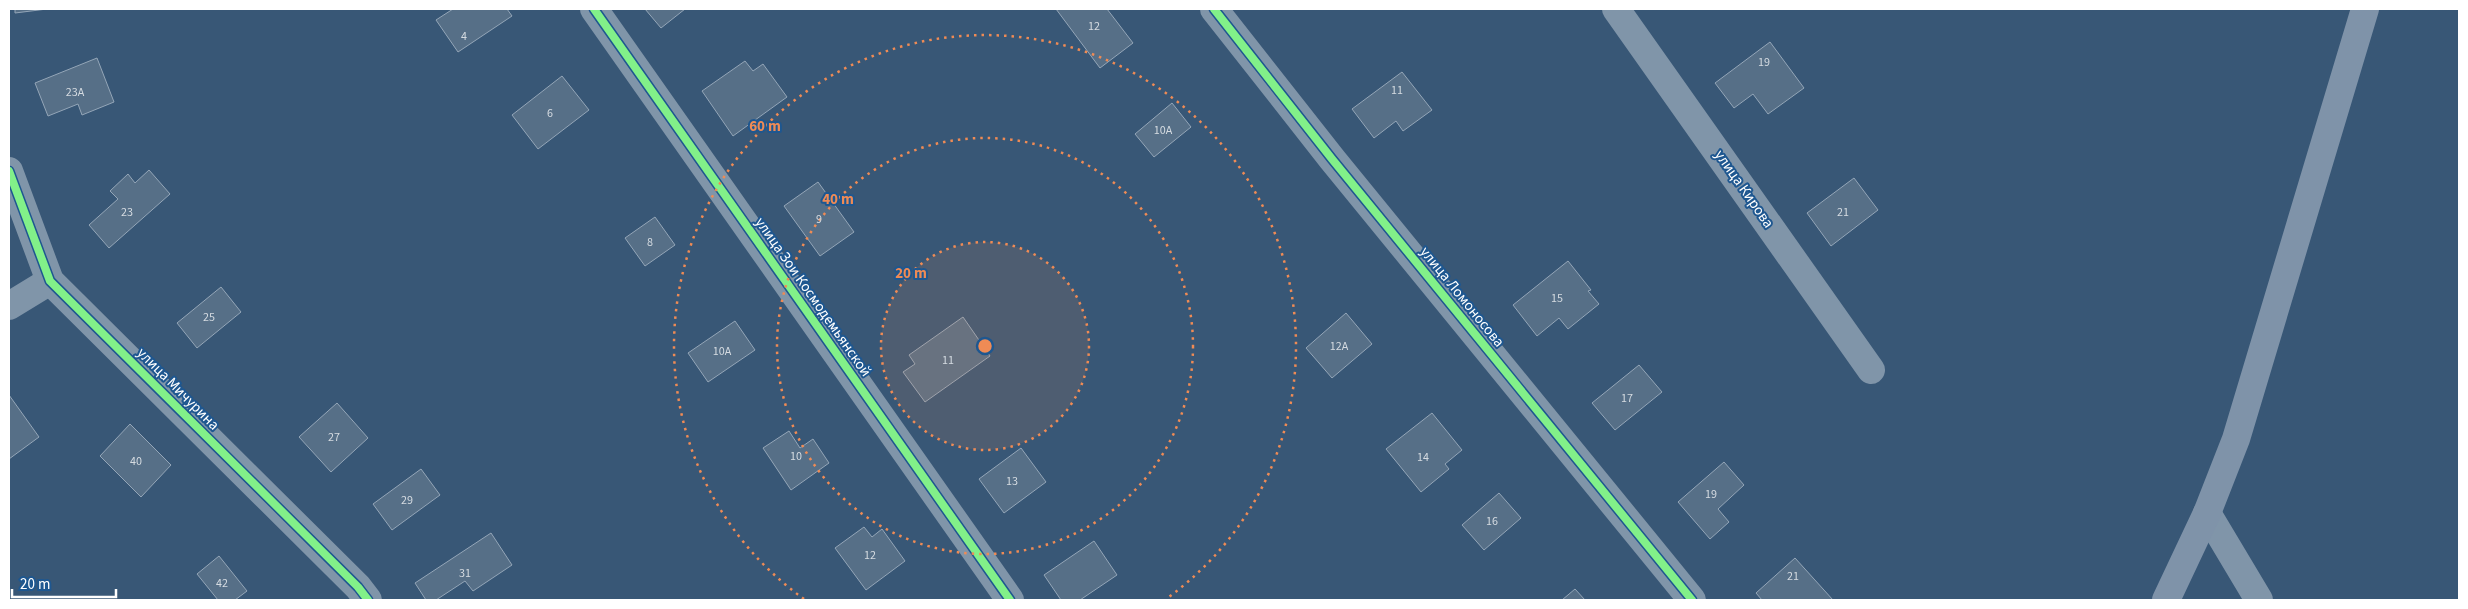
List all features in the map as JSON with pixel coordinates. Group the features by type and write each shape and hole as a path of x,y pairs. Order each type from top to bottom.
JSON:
{"main road":[{"path":"2166,600 2207,512 2236,439 2365,9"}],"street":[{"name":"улица Зои Космодемьянской","path":"594,9 1010,600"},
{"name":"улица Ломоносова","path":"1214,9 1332,159 1692,600"},
{"name":"улица Кирова","path":"1616,9 1871,370"},
{"name":"улица Мичурина","path":"9,171 50,280 358,587 368,600"},
{"path":"9,306 50,280"},
{"path":"2207,512 2259,600"}],"building":[{"path":"15,9 47,9 15,13"},
{"path":"453,9 507,9 512,16 458,52 436,20"},
{"path":"645,9 685,9 661,28"},
{"path":"1056,9 1107,9 1133,43 1100,68"},
{"path":"1770,42 1804,88 1768,114 1753,94 1734,108 1715,83"},
{"path":"97,58 114,102 82,115 78,104 48,116 35,83"},
{"path":"745,61 753,71 763,64 787,97 733,136 702,91"},
{"path":"1402,72 1432,110 1403,131 1396,121 1374,138 1352,109"},
{"path":"562,76 589,110 538,149 512,115"},
{"path":"1172,103 1191,127 1154,157 1135,134"},
{"path":"149,170 170,194 109,248 89,225 118,199 110,191 128,174 135,183"},
{"path":"1854,178 1878,210 1831,246 1807,213"},
{"path":"818,182 854,232 820,256 784,206"},
{"path":"655,217 675,245 645,266 625,238"},
{"path":"1568,261 1591,290 1588,291 1599,304 1568,329 1559,318 1537,336 1513,305"},
{"path":"221,287 241,312 197,348 177,323"},
{"path":"1346,313 1372,344 1332,378 1306,348"},
{"path":"963,317 990,356 925,402 903,372 915,364 909,355"},
{"path":"735,321 755,350 708,382 688,353"},
{"path":"1639,365 1662,392 1615,430 1592,403"},
{"path":"9,395 39,437 9,459"},
{"path":"337,403 368,438 331,472 299,437"},
{"path":"1432,413 1462,450 1445,464 1449,469 1421,492 1386,449"},
{"path":"130,424 171,465 141,497 100,456"},
{"path":"789,431 800,448 813,439 829,463 791,490 763,448"},
{"path":"1021,448 1046,482 1004,513 979,479"},
{"path":"1724,462 1744,485 1718,509 1729,522 1710,539 1678,502"},
{"path":"421,469 440,495 392,530 373,504"},
{"path":"1499,493 1521,518 1484,550 1462,525"},
{"path":"864,527 872,537 882,529 905,561 866,590 835,548"},
{"path":"491,533 512,565 473,591 465,581 436,600 426,600 415,583"},
{"path":"1094,541 1117,575 1080,600 1061,600 1044,575"},
{"path":"219,556 247,591 235,600 218,600 197,574"},
{"path":"1795,558 1833,600 1762,600 1756,593"},
{"path":"1575,589 1585,600 1562,600"}],"cycle path":[{"path":"594,9 1010,600"},
{"path":"1214,9 1332,159 1692,600"},
{"path":"9,171 50,281 358,587 368,600"}]}
